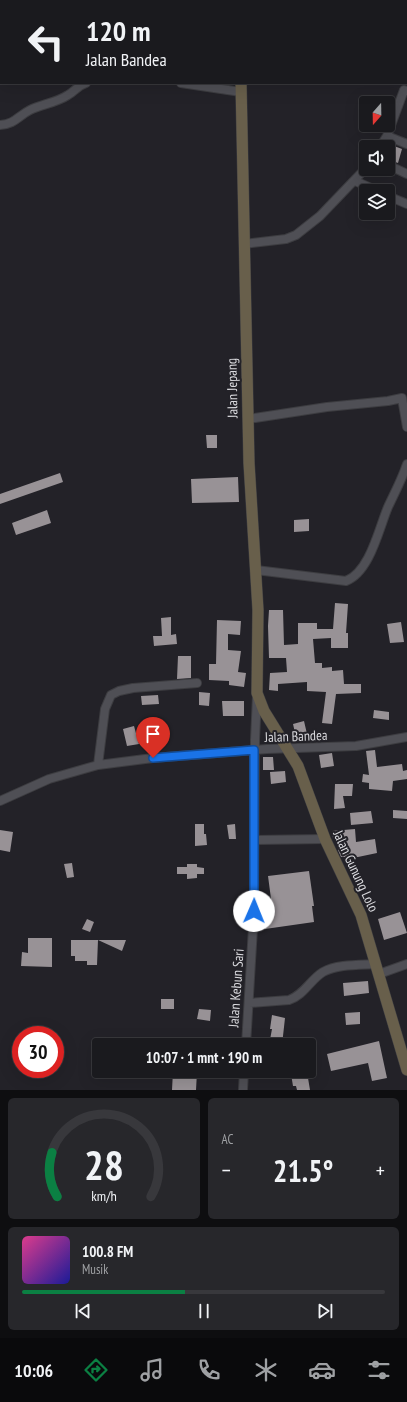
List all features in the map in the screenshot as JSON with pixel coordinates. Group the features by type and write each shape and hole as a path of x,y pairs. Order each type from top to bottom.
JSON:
{"street":[{"path":"0,125 13,123 29,111 58,100 70,94 78,86 83,84"},
{"path":"193,84 241,88"},
{"name":"Jalan Jepang","path":"241,88 248,419 258,610 257,693"},
{"path":"384,140 404,90 407,91"},
{"path":"387,136 407,144"},
{"path":"395,168 407,174"},
{"path":"244,244 286,239 296,235 320,216 343,190 359,176"},
{"path":"355,181 362,184"},
{"path":"395,199 407,204"},
{"path":"248,419 405,397 407,427"},
{"path":"256,570 346,581 351,579 368,558 407,464"},
{"path":"98,765 105,709 111,695 119,691 133,688 197,682"},
{"name":"Jalan Gunung Lolo","path":"257,693 267,717 298,766 324,839 361,915 407,1070"},
{"name":"Jalan Kebun Sari","path":"246,1038 254,911 254,750 257,693"},
{"name":"Jalan Bandea","path":"0,801 48,780 98,765 153,758 254,750 356,746 407,737"},
{"path":"255,840 324,839"},
{"path":"249,1002 289,1000 296,998 324,972 348,966 377,969 407,964"},
{"path":"243,1090 244,1078"}],"building":[{"path":"395,146 402,149 398,163 395,162"},
{"path":"206,435 217,435 217,448 207,448"},
{"path":"60,473 63,482 0,504 0,494"},
{"path":"238,477 239,502 192,503 191,479"},
{"path":"47,510 51,523 16,535 12,523"},
{"path":"309,519 309,531 294,532 294,520"},
{"path":"335,603 348,604 346,633 348,633 348,648 331,648 331,638 313,639 315,663 322,663 322,668 332,667 332,671 343,670 344,684 361,684 361,693 336,694 332,724 322,723 326,692 307,691 307,682 278,684 278,691 269,690 270,673 287,672 286,658 269,658 268,626 269,610 283,610 284,645 298,644 298,623 317,623 317,629 333,629"},
{"path":"171,617 171,635 176,634 177,644 154,646 153,636 162,636 161,618"},
{"path":"217,620 241,621 240,635 228,634 228,650 241,651 238,672 246,673 244,687 229,685 229,681 209,680 209,664 216,664"},
{"path":"401,622 404,642 390,643 387,624"},
{"path":"178,656 191,656 191,678 177,679"},
{"path":"199,692 210,693 209,706 199,705"},
{"path":"158,695 159,704 142,705 141,696"},
{"path":"222,701 244,701 244,716 223,716"},
{"path":"374,710 389,712 389,720 373,718"},
{"path":"304,721 307,734 296,737 293,724"},
{"path":"134,726 139,744 127,746 123,729"},
{"path":"375,750 377,767 402,764 403,771 407,770 407,779 393,781 392,791 369,789 369,783 362,782 363,774 369,775 366,751"},
{"path":"332,753 334,766 321,768 319,755"},
{"path":"263,757 273,757 274,770 263,770"},
{"path":"285,771 286,782 271,784 270,772"},
{"path":"335,784 353,784 352,796 343,796 345,808 334,809"},
{"path":"393,810 407,811 407,819 393,818"},
{"path":"371,811 373,823 351,825 350,813"},
{"path":"195,824 204,824 204,834 206,834 207,845 195,846"},
{"path":"235,824 236,839 229,839 227,825"},
{"path":"355,829 356,842 375,839 377,853 358,857 341,857 338,850 338,838 333,838 332,831"},
{"path":"0,830 13,832 10,852 0,850"},
{"path":"72,863 74,877 67,878 64,864"},
{"path":"187,864 197,864 197,867 204,868 204,874 197,874 197,878 187,879 187,874 177,874 177,867 187,867"},
{"path":"309,871 314,906 312,906 314,922 265,929 263,915 273,914 268,876"},
{"path":"400,912 407,933 384,940 378,919"},
{"path":"87,919 94,922 90,932 82,929"},
{"path":"28,938 52,938 52,967 21,966 22,952 28,953"},
{"path":"71,940 98,940 97,965 87,965 87,961 75,961 75,956 71,956"},
{"path":"98,940 126,940 122,951"},
{"path":"368,981 369,993 344,996 343,983"},
{"path":"161,999 174,999 174,1009 161,1009"},
{"path":"199,1009 211,1010 210,1021 197,1019"},
{"path":"360,1012 360,1024 346,1025 345,1013"},
{"path":"272,1015 285,1018 283,1038 270,1038 272,1029 270,1029"},
{"path":"379,1041 387,1078 372,1081 368,1063 331,1071 327,1054"},
{"path":"173,1078 197,1078 196,1090 172,1090"},
{"path":"292,1078 308,1078 310,1090 297,1090 296,1086 293,1086"}],"route":[{"path":"153,758 254,750 256,855 254,911"}]}
